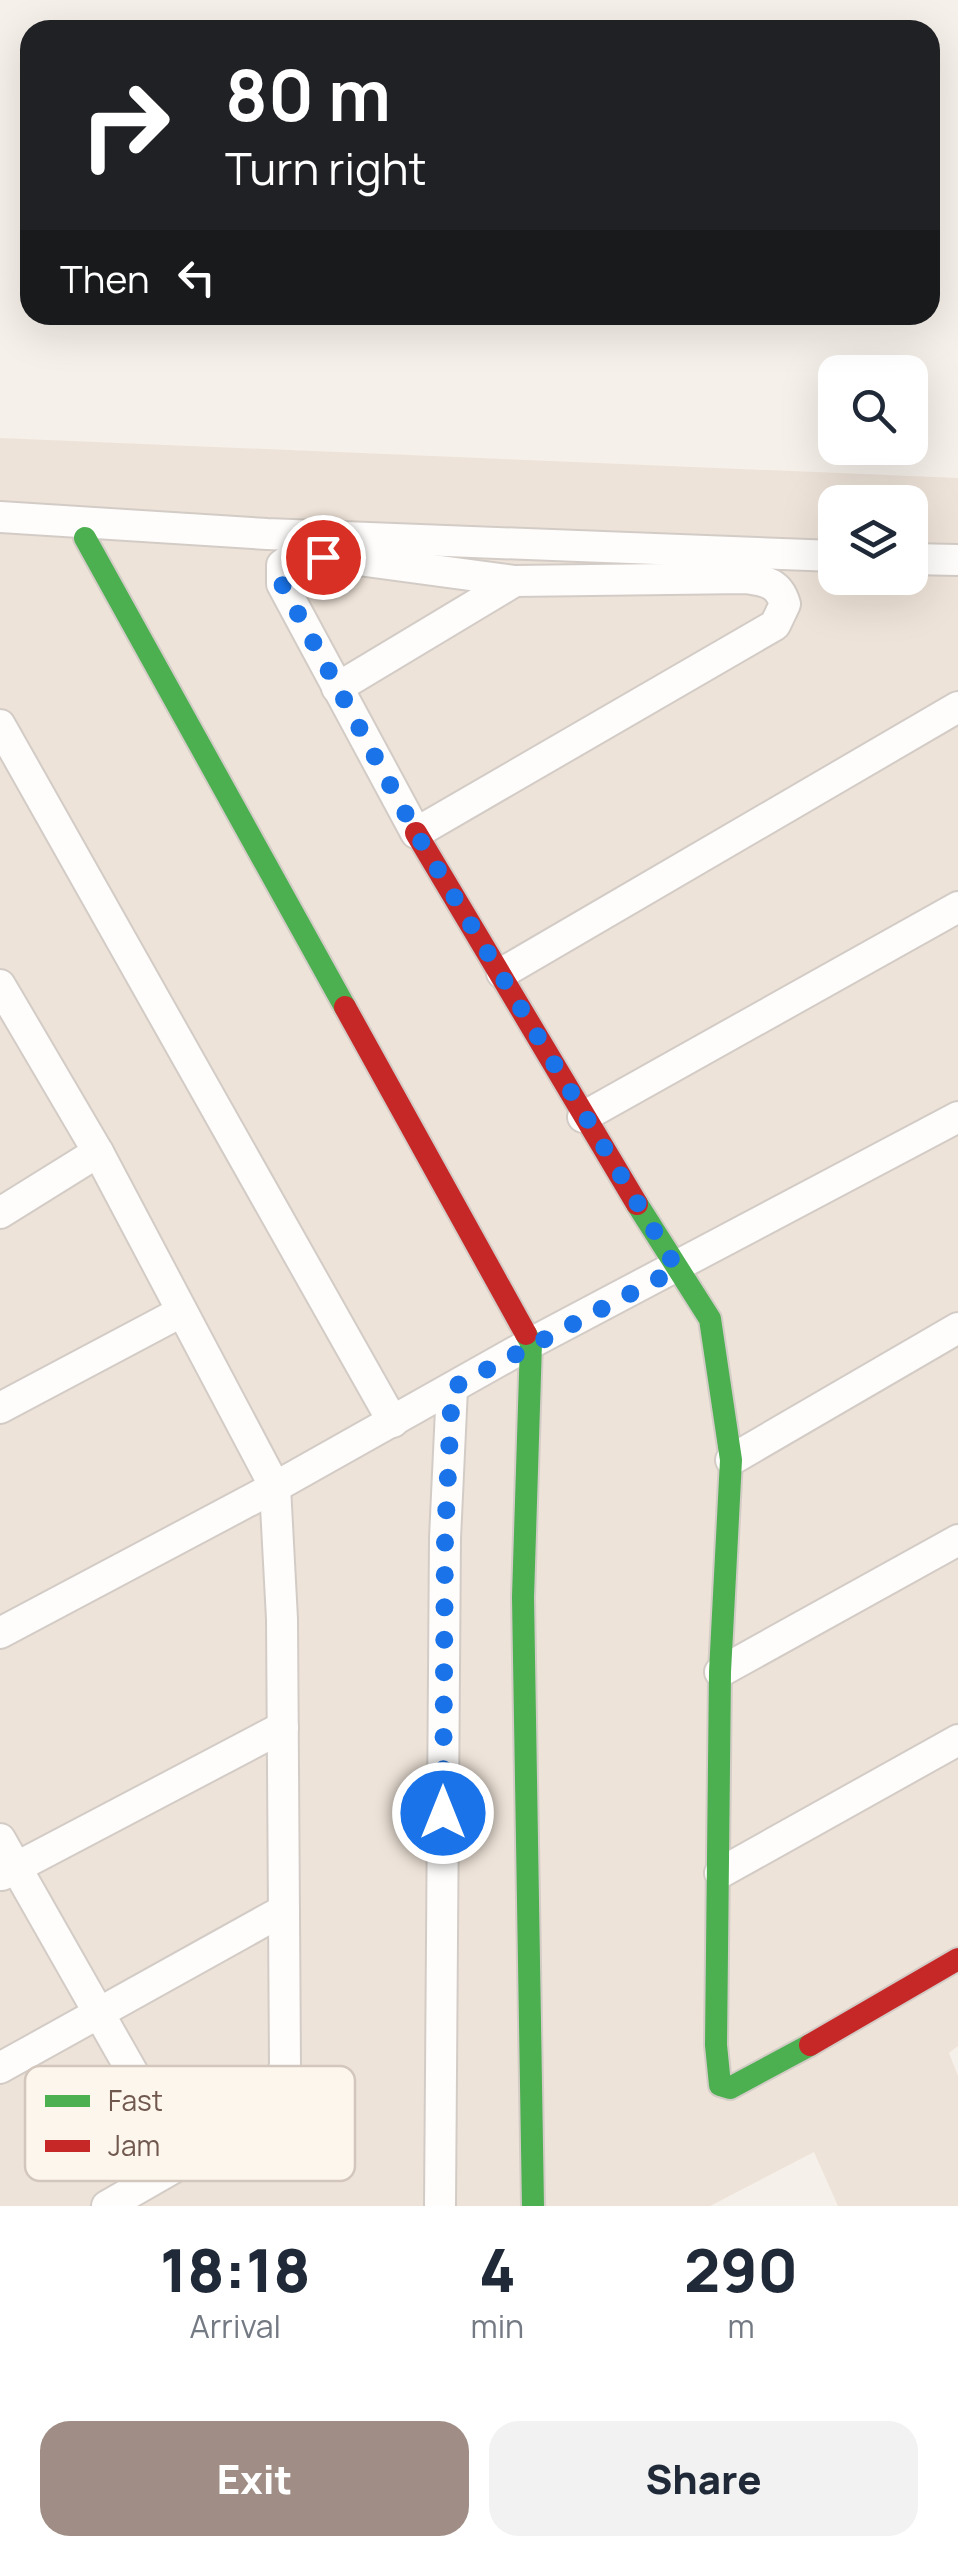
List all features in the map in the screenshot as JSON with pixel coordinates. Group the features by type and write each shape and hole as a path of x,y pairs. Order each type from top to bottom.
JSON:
{"street":[{"path":"0,517 267,534 818,555"},
{"path":"84,538 531,1343 523,1596 534,2206"},
{"path":"416,833 775,625 785,604 781,591 771,582 746,578 515,582 351,559 294,556 282,564 282,584 416,833 502,973 583,1117 710,1320 732,1460 720,1672 716,2068 725,2089 758,2075 958,1959"},
{"path":"928,559 958,560"},
{"path":"337,688 515,582"},
{"path":"502,973 958,707"},
{"path":"0,725 393,1422"},
{"path":"583,1117 958,907"},
{"path":"0,986 10,1029 98,1152 179,1312 275,1487 283,1727 284,2066"},
{"path":"0,1633 275,1487 531,1343 958,1117"},
{"path":"0,1213 98,1152"},
{"path":"0,1408 179,1312"},
{"path":"732,1460 958,1328"},
{"path":"440,2206 445,1538 452,1388"},
{"path":"720,1672 958,1540"},
{"path":"8,1872 283,1727"},
{"path":"720,1874 958,1740"},
{"path":"0,1839 8,1872 128,2066"},
{"path":"0,2068 284,1910"},
{"path":"107,2206 153,2181"}],"shaded area":[{"path":"0,438 958,478 958,2046 949,2053 958,2076 958,2206 838,2206 814,2152 710,2206 0,2206"}],"traffic: fast":[{"path":"85,538 345,1007"},
{"path":"637,1204 710,1319 731,1460 720,1672 716,2045 720,2085 730,2088 810,2045"},
{"path":"526,1334 531,1343 523,1597 533,2206"}],"traffic: jam":[{"path":"416,833 637,1204"},
{"path":"345,1007 526,1334"},
{"path":"810,2045 958,1959"}],"route":[{"path":"323,557 294,556 282,564 282,584 416,833 677,1269 452,1388 445,1538 443,1813"}]}
